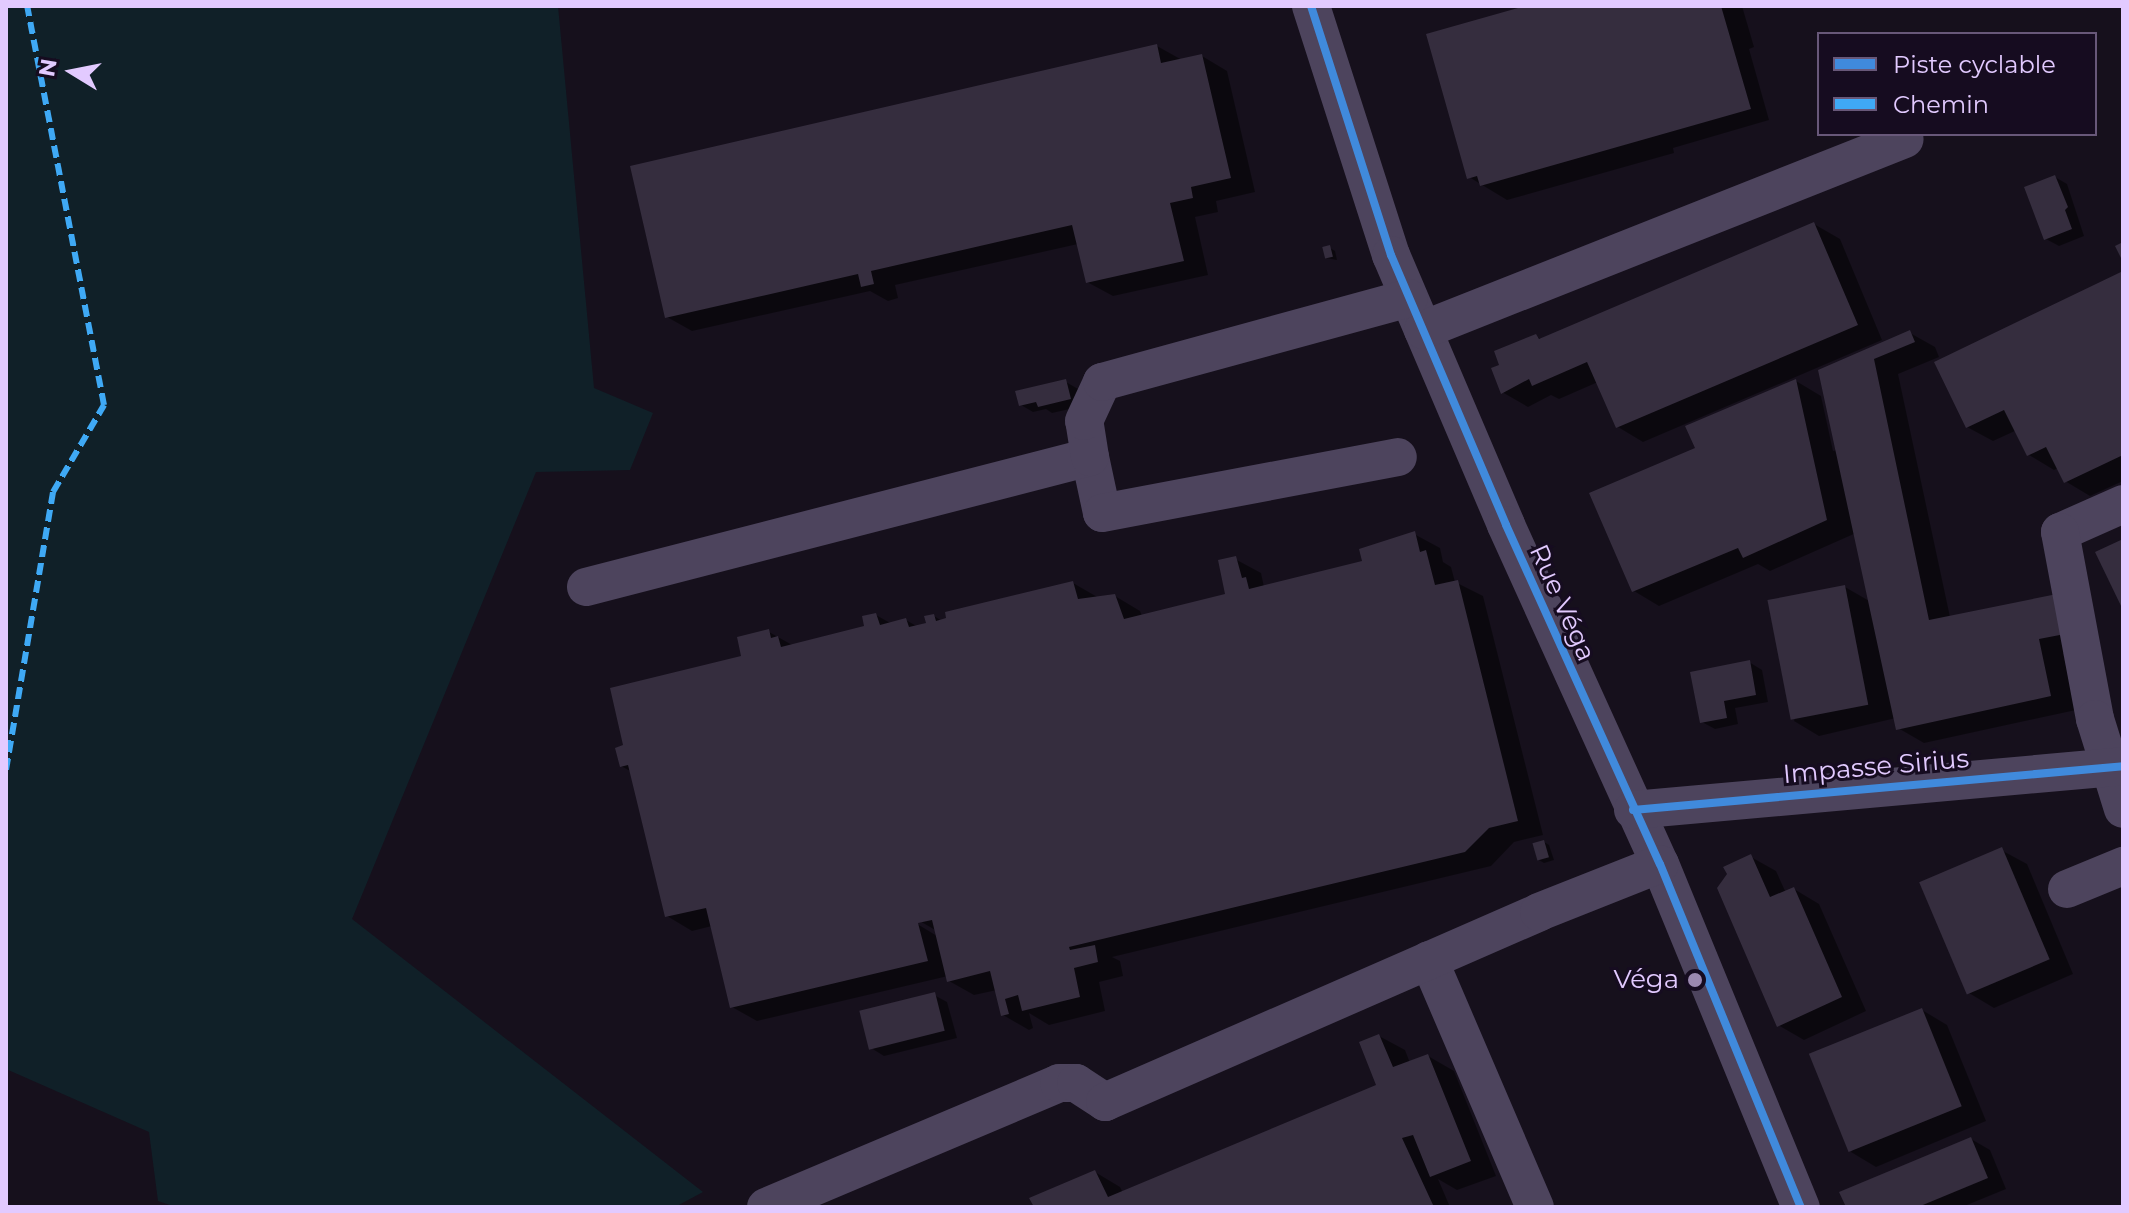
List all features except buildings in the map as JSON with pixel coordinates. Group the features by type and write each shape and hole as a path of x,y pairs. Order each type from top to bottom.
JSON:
{"street":[{"name":"Rue Véga","path":"1311,6 1391,255 1633,810 1660,864 1801,1207"},
{"path":"1398,457 1102,513 1084,421 1102,382 1416,314 1905,139"},
{"path":"586,587 1090,457"},
{"path":"2123,504 2060,532 2123,809"},
{"name":"Impasse Sirius","path":"1633,810 2115,766"},
{"path":"766,1207 1059,1083 1076,1083 1105,1102 1539,912 1660,864"},
{"path":"2067,889 2123,866"},
{"path":"1429,960 1535,1207"}],"shaded area":[{"path":"6,6 558,6 594,388 653,413 630,470 536,472 352,919 703,1192 675,1207 176,1207 158,1201 149,1132 6,1069"}],"marked path":[{"path":"6,770 53,492 104,405 27,6"}],"cycle path":[{"path":"1311,6 1391,255 1506,525 1660,864 1801,1207"},
{"path":"1633,810 2123,766"}],"place":[{"name":"Véga","path":"1695,980"}]}
